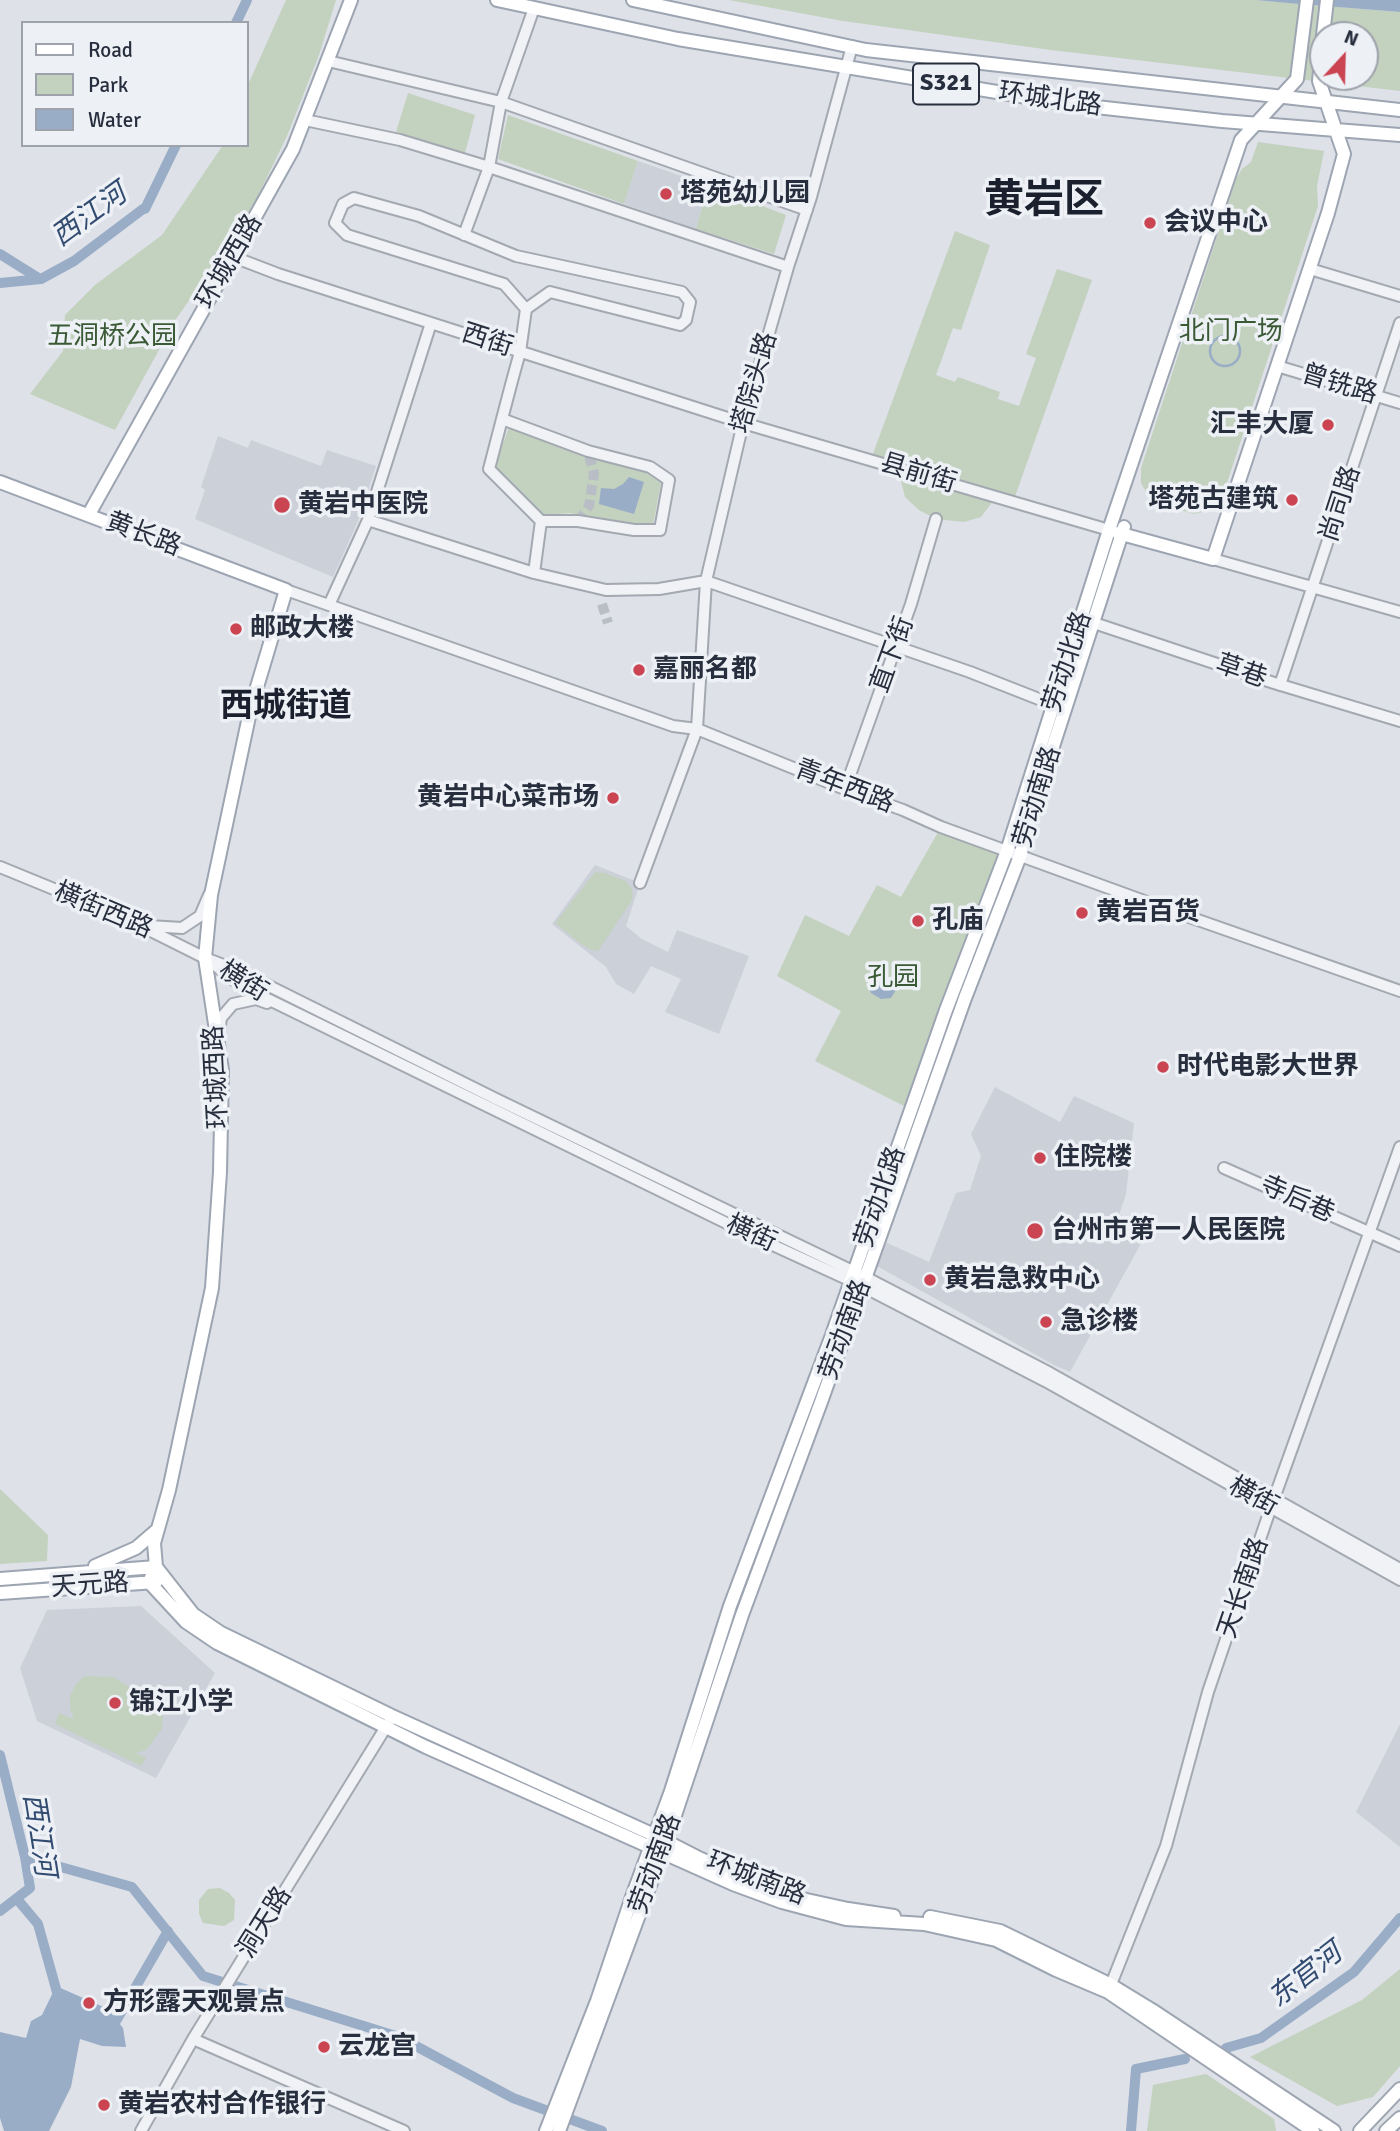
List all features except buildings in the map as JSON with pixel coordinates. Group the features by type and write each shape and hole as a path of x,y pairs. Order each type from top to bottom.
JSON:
{"main road":[{"name":"环城西路","path":"89,514 293,149 351,0"},
{"name":"环城北路","path":"497,0 678,39 1069,104 1254,124 1400,135"},
{"name":"环城北路","path":"633,0 866,50 1400,110"},
{"name":"劳动北路","path":"858,1279 946,1010 1007,851 1054,705 1088,621 1241,140 1297,79 1307,0"},
{"path":"1325,21 1327,0"},
{"path":"1214,556 1310,269 1344,154 1323,91"},
{"name":"黄长路","path":"0,482 286,590"},
{"name":"县前街","path":"1117,529 1214,556"},
{"name":"环城西路","path":"156,1567 154,1543 169,1490 212,1288 222,1070 205,958 214,882 251,707 286,590"},
{"name":"劳动南路","path":"553,2130 597,2001 742,1615 858,1279 1020,856 1088,621"},
{"path":"64,1574 103,1565 136,1548 158,1530"},
{"path":"156,1567 149,1582 186,1622 217,1643 389,1722"},
{"name":"环城南路","path":"156,1567 192,1614 221,1633 389,1722 658,1844 793,1896 848,1909 894,1916 927,1916 1000,1931 1174,2024 1334,2131"},
{"name":"天元路","path":"6,1578 156,1567"},
{"name":"天元路","path":"6,1592 167,1581"},
{"path":"1110,1989 1313,2131"},
{"path":"1360,2131 1400,2089"},
{"path":"1386,2131 1400,2118"}],"street":[{"path":"464,234 489,167 501,102 534,8"},
{"name":"塔院头路","path":"640,883 697,729 706,580 743,423 807,210 852,46"},
{"path":"328,61 501,102 807,210"},
{"path":"305,120 400,140 489,167 788,267"},
{"path":"502,419 587,451 650,467 669,480 660,530 541,521 489,469 502,419 520,352 526,309 550,292 680,325 686,320 690,302 682,292 516,256 419,216 354,198 343,204 335,223 347,235 504,284 526,309"},
{"name":"西街","path":"231,256 743,423"},
{"path":"1310,269 1400,296"},
{"path":"329,605 368,520 431,323"},
{"name":"尚司路","path":"1280,685 1400,323"},
{"name":"曾铣路","path":"1277,366 1400,403"},
{"name":"县前街","path":"743,423 1094,526 1117,529"},
{"name":"直下街","path":"845,789 911,604 936,519"},
{"path":"368,520 534,573 606,590 660,589 706,580 970,672 1054,705"},
{"path":"534,573 541,521"},
{"name":"县前街","path":"1214,556 1226,562 1400,612"},
{"name":"青年西路","path":"286,590 673,726 697,729 941,827 1400,991"},
{"path":"602,604 606,590"},
{"name":"草巷","path":"1088,621 1280,685 1400,721"},
{"name":"横街西路","path":"0,867 136,923 205,958"},
{"path":"136,923 156,928 182,929 200,916 214,882"},
{"name":"横街","path":"205,958 239,971 544,1128"},
{"name":"横街","path":"205,958 243,987 858,1279 1400,1569"},
{"path":"218,1042 221,1018 233,1004 256,999 291,1009"},
{"name":"天长南路","path":"1110,1989 1166,1846 1208,1692 1400,1147"},
{"name":"寺后巷","path":"1224,1168 1400,1246"},
{"name":"横街","path":"1273,1502 1400,1580"},
{"name":"洞天路","path":"141,2131 193,2039 389,1722"},
{"path":"193,2039 404,2131"}],"shaded area":[{"name":"塔苑幼儿园","path":"638,161 708,185 696,229 624,204"},
{"name":"黄岩中医院","path":"218,436 248,448 251,440 321,466 327,450 376,466 358,521 333,577 195,519 205,490 201,487"},
{"path":"595,865 640,883 626,926 642,939 668,952 677,930 749,956 719,1034 665,1012 681,979 651,966 634,994 616,984 606,967 552,924"},
{"name":"台州市第一人民医院","path":"995,1087 1060,1122 1074,1096 1134,1123 1126,1194 1116,1224 1144,1238 1070,1372 877,1266 885,1242 929,1262 956,1193 970,1190 981,1156 971,1134"},
{"name":"锦江小学","path":"141,1606 215,1673 156,1778 37,1721 20,1668 47,1610"},
{"path":"1400,1724 1400,1847 1356,1812"}],"green space":[{"name":"五洞桥公园","path":"286,0 336,0 319,55 287,136 256,200 229,244 176,319 115,430 30,394 63,351 65,315 95,285 162,235 222,147 248,147 248,85"},
{"path":"729,0 1256,0 1400,12 1400,91 1379,89 1379,21 1309,21 1309,80 1051,50 843,21"},
{"path":"408,93 475,115 465,153 396,132"},
{"path":"508,115 638,161 624,204 498,159"},
{"name":"北门广场","path":"1258,142 1324,151 1317,186 1318,206 1223,495 1211,510 1194,514 1150,498 1141,483 1141,468 1236,179 1242,169 1251,162"},
{"path":"708,185 786,215 774,254 696,229"},
{"path":"955,231 990,245 961,330 953,328 936,375 955,382 958,377 1000,392 998,399 1019,406 1036,358 1026,354 1057,269 1092,280 1013,502 996,497 981,517 964,522 936,519 919,510 905,497 901,469 871,459"},
{"path":"509,427 558,447 644,471 661,483 653,525 631,524 570,513 543,515 494,468"},
{"name":"孔园","path":"941,827 1007,851 912,1110 815,1061 841,1011 777,976 805,915 849,936 877,885 901,897"},
{"path":"595,872 626,881 633,895 598,951 581,944 555,923"},
{"path":"0,1489 48,1535 47,1561 0,1564"},
{"path":"85,1676 113,1677 155,1702 163,1716 162,1729 146,1750 136,1753 146,1758 141,1766 55,1724 59,1713 74,1719 70,1709 70,1695"},
{"path":"220,1888 235,1900 234,1920 224,1926 203,1923 199,1914 199,1900 208,1889"},
{"path":"1400,1969 1400,2066 1373,2097 1337,2106 1250,2057 1362,2000"},
{"path":"1206,2074 1274,2119 1276,2131 1147,2131 1153,2085"}],"water":[{"path":"1256,0 1400,0 1400,12 1288,3"},
{"path":"629,477 644,482 634,514 599,504 601,488 614,489"},
{"path":"873,972 898,987 891,998 881,999 871,993 867,983"},
{"path":"56,1986 108,2009 123,2028 126,2047 102,2046 80,2039 71,2087 49,2131 4,2131 0,2118 0,2032 26,2038 31,2021 42,2015"}],"waterway":[{"name":"西江河","path":"237,21 247,0"},
{"name":"西江河","path":"0,283 41,279 74,261 145,209 175,147"},
{"path":"0,254 40,279"},
{"path":"1225,336 1236,340 1240,351 1236,362 1225,366 1214,362 1210,351 1214,340 1225,336"},
{"name":"西江河","path":"0,1755 30,1888 0,1911"},
{"path":"25,1857 132,1887 203,1976 399,2037 513,2098 602,2131"},
{"path":"17,1899 38,1924 58,1996"},
{"name":"东官河","path":"1226,2048 1261,2038 1354,1972 1400,1918"},
{"path":"116,2021 168,1931"},
{"name":"东官河","path":"1131,2131 1136,2069 1185,2059"}],"tunnel":[{"path":"578,521 589,506 594,474 588,451"},
{"path":"602,604 608,623"}],"place":[{"name":"塔苑幼儿园","path":"666,194"},
{"name":"会议中心","path":"1150,223"},
{"name":"汇丰大厦","path":"1328,425"},
{"name":"塔苑古建筑","path":"1292,500"},
{"name":"黄岩中医院","path":"282,505"},
{"name":"邮政大楼","path":"236,629"},
{"name":"嘉丽名都","path":"639,670"},
{"name":"黄岩中心菜市场","path":"613,798"},
{"name":"黄岩百货","path":"1082,913"},
{"name":"孔庙","path":"918,921"},
{"name":"时代电影大世界","path":"1163,1067"},
{"name":"住院楼","path":"1040,1158"},
{"name":"台州市第一人民医院","path":"1035,1231"},
{"name":"黄岩急救中心","path":"930,1280"},
{"name":"急诊楼","path":"1046,1322"},
{"name":"锦江小学","path":"115,1703"},
{"name":"方形露天观景点","path":"89,2003"},
{"name":"云龙宫","path":"324,2047"},
{"name":"黄岩农村合作银行","path":"104,2105"}],"district":[{"name":"黄岩区","path":"1044,201"},
{"name":"西城街道","path":"286,707"}]}
